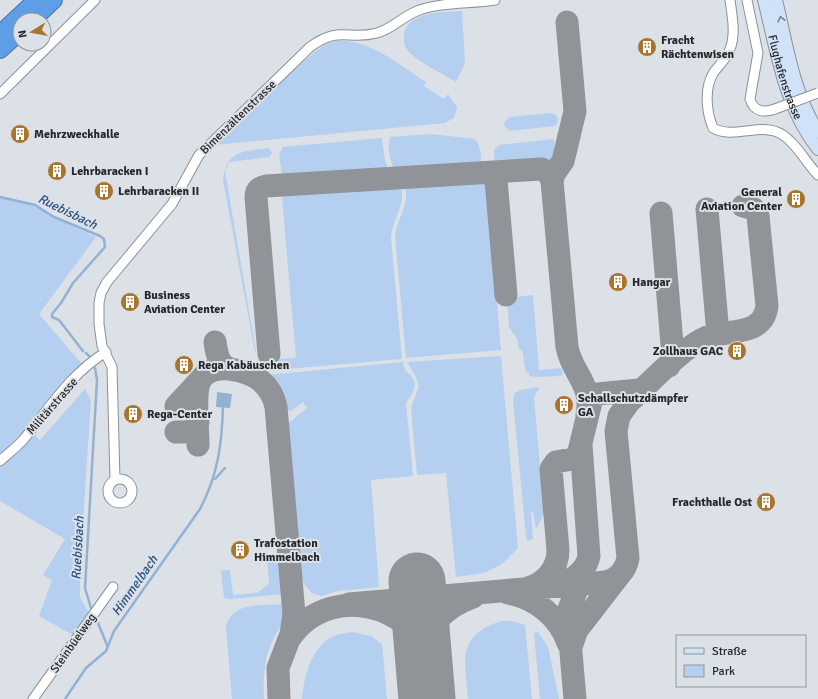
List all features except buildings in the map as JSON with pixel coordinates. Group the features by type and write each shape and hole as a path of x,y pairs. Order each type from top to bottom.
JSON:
{"highway":[{"path":"0,34 36,0"},
{"path":"41,12 54,0"},
{"path":"0,50 12,39"}],"main road":[{"name":"Flughafenstrasse","path":"764,0 787,90 803,126 818,148"},
{"name":"Flughafenstrasse","path":"776,0 795,83 805,110 818,132"}],"street":[{"path":"0,94 95,0"},
{"name":"Bimenzältenstrasse","path":"115,480 112,430 114,384 112,367 102,346 99,324 99,303 103,288 172,204 199,155 310,47 321,39 332,35 368,34 383,31 416,11 428,8 495,0"},
{"path":"730,0 732,40 726,56 709,80 707,91 710,122 713,128 724,132 765,130 779,133 789,140 818,176"},
{"path":"747,0 758,52 756,70 750,93 752,104 763,112 775,110 818,93"},
{"name":"Militärstrasse","path":"0,461 22,441 47,408 77,376 106,352"},
{"name":"Steinbüelweg","path":"33,699 113,587"}],"green space":[{"path":"462,11 465,63 456,82 411,54 404,43 404,35 407,27 412,21 419,17 428,14"},
{"path":"336,41 360,43 372,48 395,61 426,82 424,86 444,99 448,94 457,107 454,118 445,123 214,145 304,61 324,45"},
{"path":"551,113 556,115 558,119 557,124 554,126 509,131 504,125 505,121 510,117"},
{"path":"431,134 475,139 480,152 480,166 472,169 396,173 390,156 390,137"},
{"path":"382,138 385,161 390,173 289,179 282,175 279,154 283,147"},
{"path":"554,139 556,163 495,168 494,150 499,145"},
{"path":"269,148 272,153 269,157 229,162 225,171 255,352 223,180 225,170 228,163 233,157 252,150"},
{"path":"478,178 482,180 487,188 501,350 406,358 395,236 405,203 406,190 403,183"},
{"path":"398,183 402,196 391,238 402,359 263,371 260,368 265,360 296,358 282,198 284,192 291,189"},
{"path":"0,197 36,205 54,218 96,237 39,314 82,364 28,428 40,440 85,389 91,400 80,567 80,597 89,613 73,635 39,616 52,580 43,575 65,539 0,501"},
{"path":"533,295 539,370 561,368 563,372 561,376 529,376 529,372 526,373 522,350 519,349 517,339 509,327 507,298"},
{"path":"501,356 518,548 502,564 484,573 456,577 446,473 417,475 411,407 419,387 416,377 407,362"},
{"path":"403,362 405,370 412,377 415,384 413,392 406,403 413,476 371,480 379,587 338,591 321,596 312,593 304,584 300,572 285,426 307,408 303,402 291,411 284,409 278,390 267,375"},
{"path":"540,387 534,397 544,514 536,529 533,512 531,512 533,539 528,541 526,537 513,400 515,393 520,390"},
{"path":"278,558 282,562 283,594 231,599 224,598 221,570 230,570 233,595 257,593 269,584 267,559"},
{"path":"284,604 286,607 284,621 276,633 266,660 264,675 264,699 232,699 226,627 229,619 234,613 249,606"},
{"path":"501,621 512,621 525,625 532,699 468,699 465,661 466,651 476,634"},
{"path":"352,632 371,636 382,644 387,699 302,699 307,672 319,647 333,636"},
{"path":"538,632 548,647 559,699 540,699 534,633"}],"shaded area":[{"path":"217,392 232,394 230,408 216,407"}],"waterway":[{"name":"Ruebisbach","path":"0,197 35,205 54,217 104,239 105,247 73,283 61,303 52,314 52,317 59,320 83,351"},
{"name":"Ruebisbach","path":"86,353 91,358"},
{"name":"Ruebisbach","path":"91,608 85,588 97,380 95,368"},
{"name":"Himmelbach","path":"65,699 86,668 106,651 114,631 200,509 211,484 218,459 222,433 223,405"},
{"name":"Himmelbach","path":"215,479 225,468"},
{"name":"Ruebisbach","path":"96,618 107,645"}],"taxiway":[{"path":"552,181 554,174 563,161 575,111 567,22"},
{"path":"269,354 256,197 260,188 266,186 542,169 549,174 552,181 567,347 573,365 585,387 588,404 587,415"},
{"path":"503,172 498,175 496,180 506,295"},
{"path":"349,604 606,582 614,579 621,573 628,558 616,431 619,416 629,402 666,366 698,342 707,337 752,327 759,323 764,316 767,306 758,216 754,209 743,206"},
{"path":"707,209 718,334"},
{"path":"661,213 673,356 669,366"},
{"path":"215,342 218,356 222,364 229,369 234,370"},
{"path":"198,445 197,394 200,381 205,375 220,369 229,369 247,373 261,381 269,390 276,407 294,614 291,634 278,668 279,699"},
{"path":"176,406 201,379"},
{"path":"528,588 545,579 556,563 558,550 551,469 556,462 572,459 578,455 592,398 597,394 639,390 646,387"},
{"path":"176,432 187,432 193,430 197,426 198,422"},
{"path":"561,584 579,574 585,566 589,556 581,445"},
{"path":"575,699 568,618 569,609 584,572"},
{"path":"571,647 577,630 621,573"},
{"path":"508,593 528,599 545,610 559,625 568,643"},
{"path":"424,658 424,647 427,637 438,620 454,606 473,597"},
{"path":"288,641 297,629 308,620 332,608 346,606 373,608 396,618 413,632 421,647 424,667"}],"runway":[{"path":"417,581 427,699"}],"place":[{"name":"Fracht Rächtenwisen","path":"647,47"},
{"name":"Mehrzweckhalle","path":"20,134"},
{"name":"Lehrbaracken I","path":"57,171"},
{"name":"Lehrbaracken II","path":"104,191"},
{"name":"General Aviation Center","path":"796,199"},
{"name":"Hangar","path":"618,282"},
{"name":"Business Aviation Center","path":"130,302"},
{"name":"Zollhaus GAC","path":"737,351"},
{"name":"Rega Kabäuschen","path":"184,365"},
{"name":"Schallschutzdämpfer GA","path":"564,405"},
{"name":"Rega-Center","path":"133,414"},
{"name":"Frachthalle Ost","path":"766,502"},
{"name":"Trafostation Himmelbach","path":"240,550"}]}
